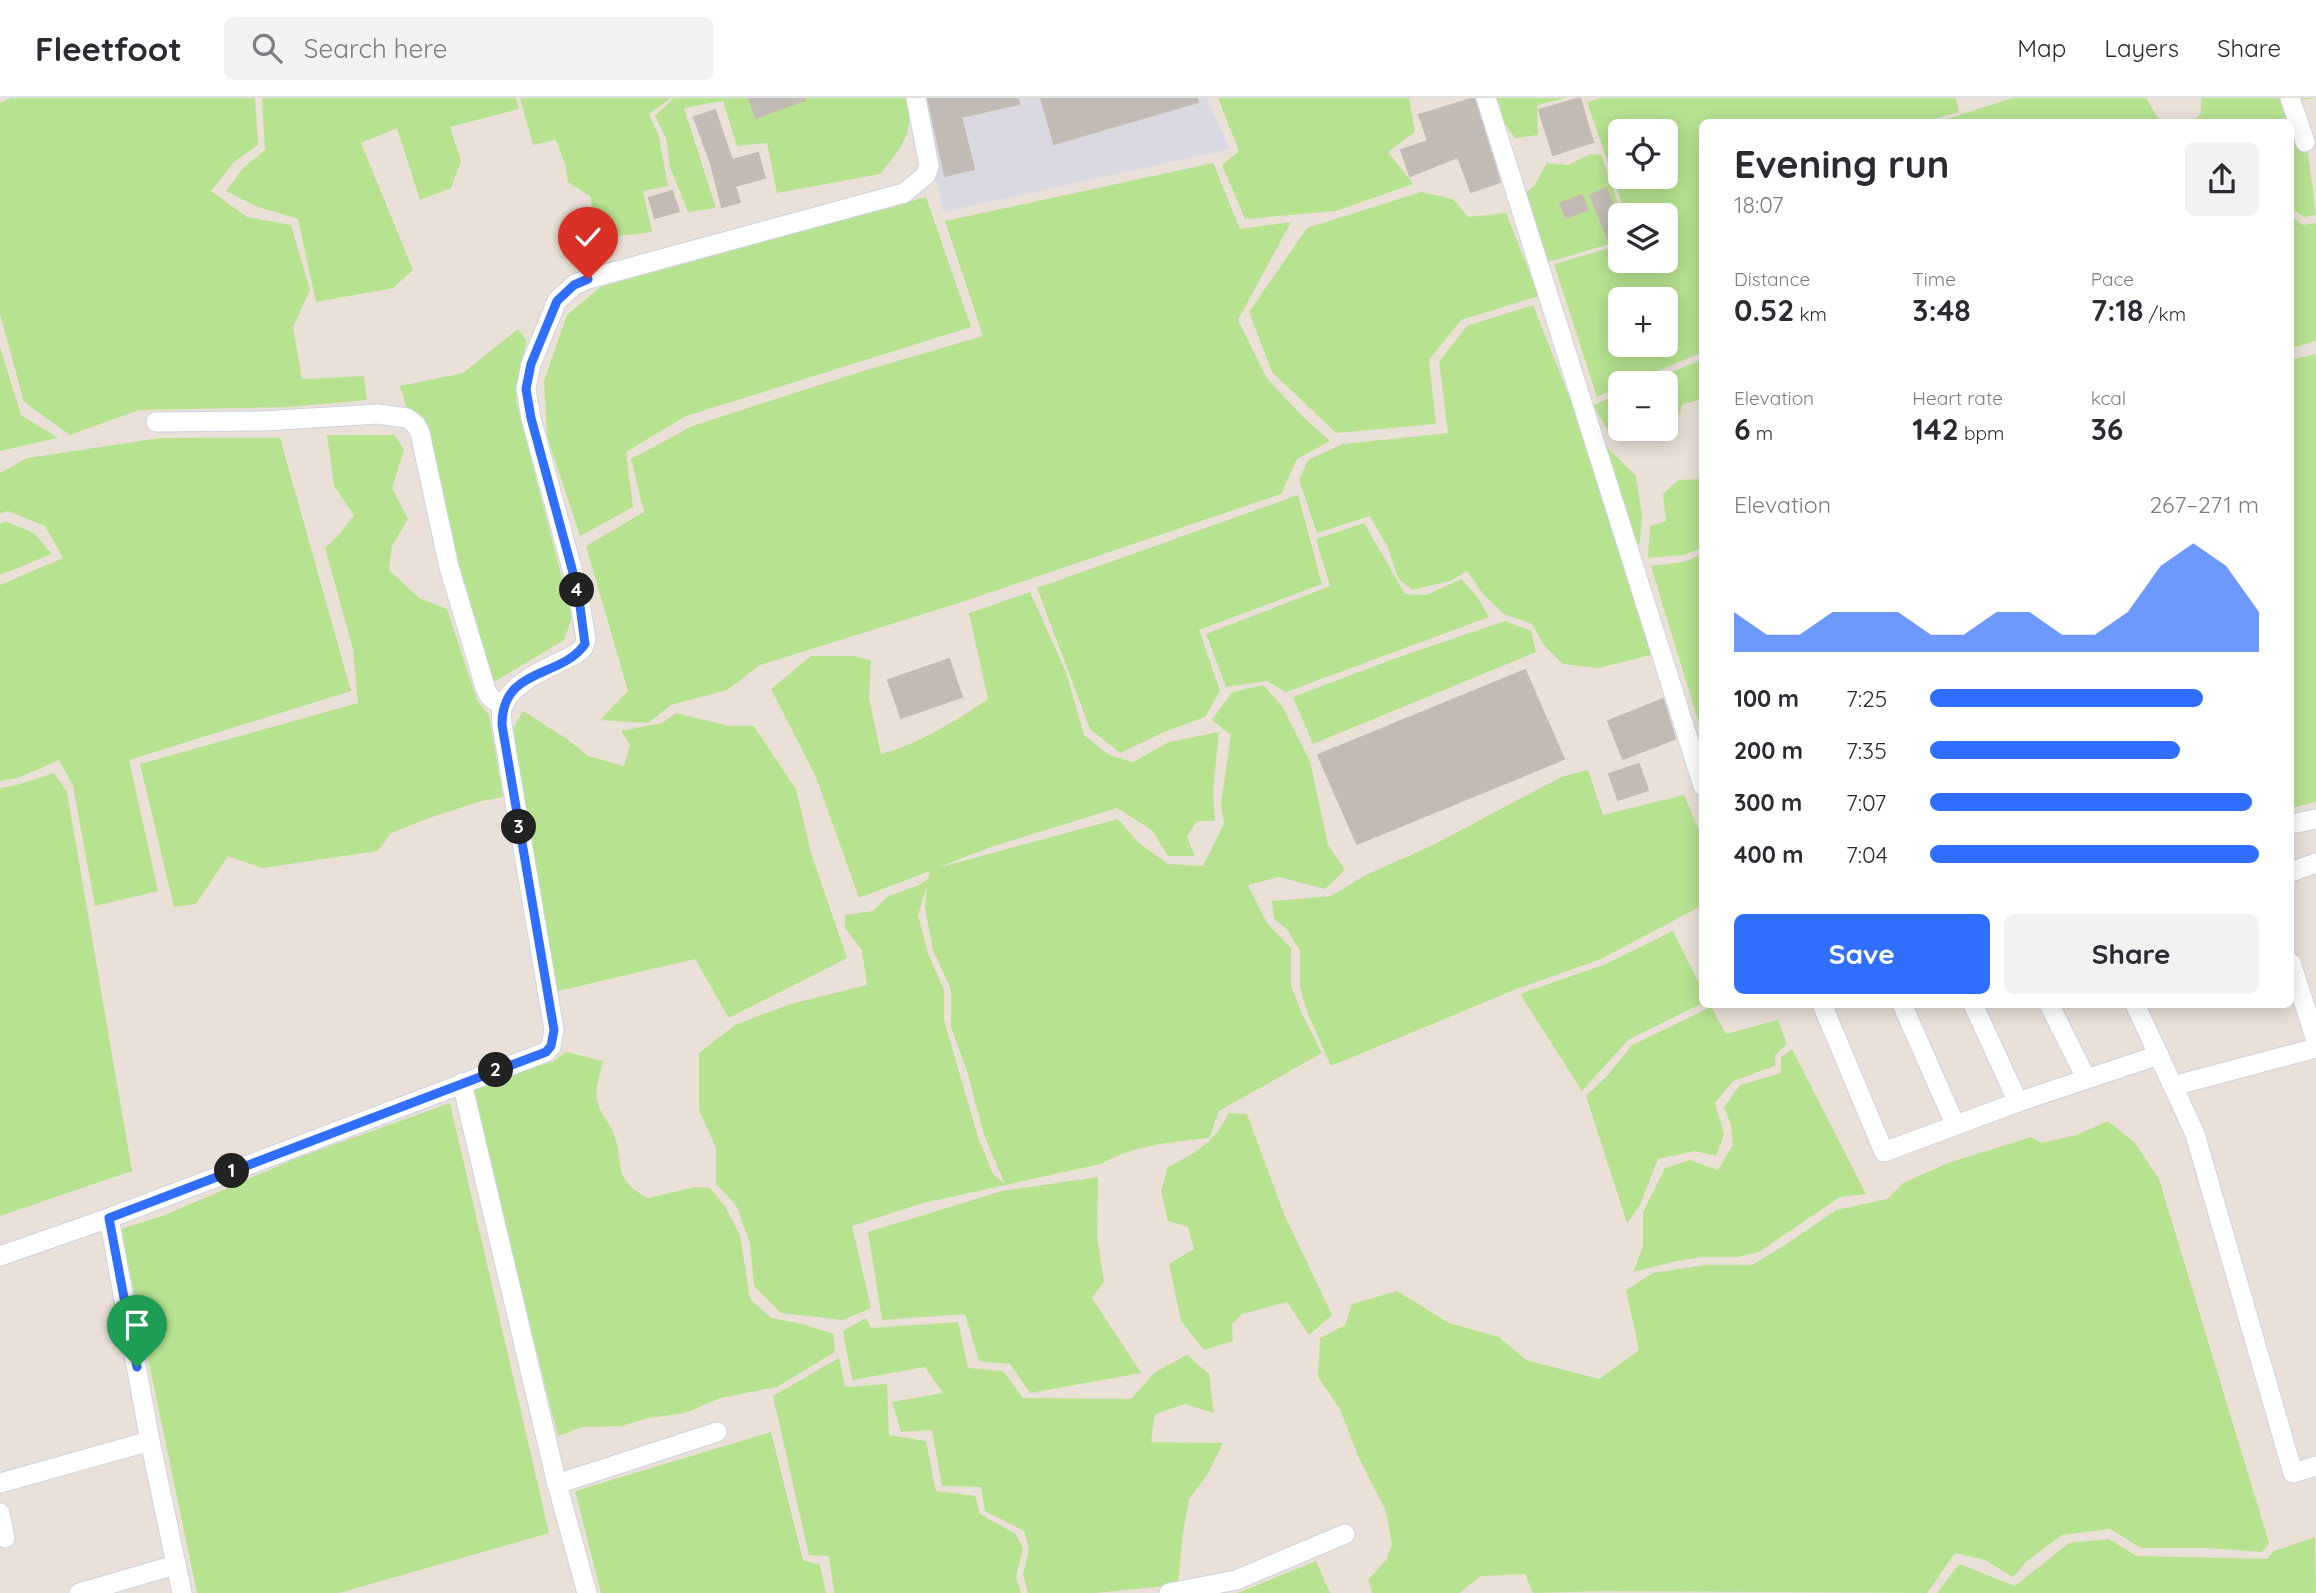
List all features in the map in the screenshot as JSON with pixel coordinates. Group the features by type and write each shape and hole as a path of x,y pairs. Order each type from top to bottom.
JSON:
{"street":[{"path":"0,1256 109,1218 546,1052 553,1040 554,1030 502,725 502,709 508,695 519,685 576,654 585,644 578,591 531,418 526,389 531,364 557,301 574,285 904,193 926,175 929,166 916,98"},
{"path":"1486,98 1699,773"},
{"path":"2290,98 2305,142"},
{"path":"156,422 263,421 377,414 402,416 411,420 420,433 449,568 485,687 491,699 505,703"},
{"path":"2294,823 2316,819"},
{"path":"2294,871 2316,863"},
{"path":"2294,972 2316,1040"},
{"path":"1824,1008 1884,1152 1955,1124 2159,1055"},
{"path":"1904,1008 1955,1124"},
{"path":"1975,1008 2018,1102"},
{"path":"2051,1008 2086,1078"},
{"path":"2136,1008 2194,1134 2293,1473 2316,1466"},
{"path":"2173,1086 2316,1048"},
{"path":"462,1083 557,1484 587,1593"},
{"path":"109,1218 150,1441 182,1593"},
{"path":"557,1484 717,1432"},
{"path":"0,1483 150,1441"},
{"path":"0,1513 5,1538"},
{"path":"1169,1593 1236,1580 1345,1534"},
{"path":"79,1593 175,1565"}],"shaded area":[{"path":"920,98 1207,98 1230,149 943,212"}],"green space":[{"path":"11,98 255,98 258,145 234,162 211,191 247,217 291,225 310,290 293,327 302,379 364,376 367,400 289,407 139,410 70,435 24,402 0,314 0,103"},
{"path":"262,98 516,98 519,109 450,127 461,161 451,188 420,200 397,128 361,143 413,270 393,288 316,302 298,219 255,206 226,191 243,168 265,150"},
{"path":"520,98 671,98 649,114 659,137 668,186 643,191 652,232 595,239 591,197 568,182 566,167 556,140 533,145"},
{"path":"674,98 906,98 909,110 908,130 900,147 880,174 777,193 767,143 737,146 723,101 684,108 716,208 688,212 670,167 666,138 655,116"},
{"path":"1218,98 1409,98 1415,132 1388,152 1413,184 1336,211 1245,219 1222,165 1239,151"},
{"path":"1492,98 1566,98 1537,105 1538,135 1515,138 1495,110"},
{"path":"1601,98 1956,98 1959,112 1934,119 1699,119 1699,354 1658,371 1608,371 1608,392 1597,397 1554,264 1608,248 1608,273 1678,273 1678,203 1622,203 1617,189 1678,189 1678,119 1608,119 1608,163 1587,102"},
{"path":"2012,98 2146,98 2158,119 1947,119"},
{"path":"2201,98 2316,98 2301,100 2316,215 2304,217 2294,210 2294,119 2195,119 2201,113"},
{"path":"1590,154 1601,155 1608,175 1608,189 1613,189 1618,203 1608,203 1608,244 1548,262 1524,194 1534,186 1547,163 1568,165"},
{"path":"1213,163 1240,229 1291,222 1238,320 1266,377 1301,415 1330,441 1297,459 1281,494 962,602 760,665 727,690 671,705 648,723 600,720 628,691 586,546 644,512 631,459 692,426 983,336 945,221"},
{"path":"1421,192 1453,199 1468,217 1506,213 1539,296 1461,320 1429,360 1436,424 1336,433 1272,372 1249,312 1307,228"},
{"path":"926,197 971,327 686,416 626,452 633,507 580,536 547,436 544,381 567,315 600,287"},
{"path":"2294,218 2303,225 2316,223 2316,341 2294,347"},
{"path":"1533,305 1573,406 1595,422 1608,448 1636,476 1642,516 1640,543 1623,559 1651,655 1598,668 1563,664 1543,644 1532,624 1504,614 1483,594 1467,571 1450,581 1412,590 1398,578 1388,548 1370,516 1317,533 1299,480 1308,460 1343,444 1448,433 1439,362 1467,326"},
{"path":"518,329 527,341 516,401 572,617 564,640 492,683 400,386 463,373"},
{"path":"0,347 21,415 58,438 0,451"},
{"path":"2316,354 2316,802 2294,807 2294,359"},
{"path":"1699,361 1699,400 1683,404 1678,416 1678,371 1674,371"},
{"path":"1608,399 1608,431 1593,405"},
{"path":"327,435 395,435 404,450 392,488 408,519 392,546 389,570 419,598 447,609 477,700 489,715 503,797 481,801 391,833 378,851 262,868 228,856 196,904 174,907 140,764 358,703 353,649 325,548 354,515 334,486"},
{"path":"160,438 280,438 351,691 129,760 158,891 95,906 73,786 59,760 18,778 0,781 0,585 63,558 45,526 8,511 0,514 0,473 27,458"},
{"path":"1699,479 1699,549 1684,555 1648,558 1650,526 1666,521 1663,494 1678,480"},
{"path":"1298,495 1322,584 1199,630 1220,691 1205,717 1120,753 1090,729 1037,588"},
{"path":"5,521 34,533 52,554 0,575 0,524"},
{"path":"1364,523 1405,594 1426,595 1461,579 1476,595 1489,617 1286,692 1267,681 1226,687 1206,634 1330,586 1316,539"},
{"path":"1699,556 1699,724 1651,566 1684,562"},
{"path":"1030,592 1066,672 1084,735 1109,755 1133,762 1169,742 1219,732 1213,791 1215,821 1197,821 1187,837 1195,856 1168,856 1152,830 1117,808 988,848 937,868 1118,819 1139,843 1168,864 1203,866 1224,824 1221,803 1231,735 1212,720 1232,692 1263,685 1282,706 1310,761 1328,845 1345,870 1325,889 1279,877 1248,885 1267,923 1291,948 1291,986 1322,1053 1219,1111 1209,1138 1140,1148 1101,1164 923,1203 852,1226 871,1308 843,1320 781,1313 754,1286 750,1243 736,1205 716,1184 716,1148 699,1110 699,1053 735,1025 790,1004 867,985 862,950 845,928 845,915 873,911 888,896 917,886 928,879 930,871 859,898 816,777 771,689 811,656 853,656 871,660 869,699 881,754 910,744 963,716 988,699 969,613","holes":["927,885 925,908 933,950 951,989 951,1027 968,1074 984,1135 1005,1184 993,1174 978,1137 944,1020 944,990 929,956 918,915"]},
{"path":"1505,621 1531,631 1536,652 1313,744 1293,697"},
{"path":"523,711 588,756 624,766 630,745 621,731 662,723 676,713 729,726 754,726 796,789 811,853 847,958 729,1018 695,959 558,991 538,898 512,730"},
{"path":"1588,770 1603,815 1684,795 1699,831 1699,907 1601,959 1519,988 1331,1066 1308,1014 1300,987 1300,951 1287,929 1274,919 1272,901 1331,896 1366,875 1433,845 1561,777"},
{"path":"54,773 67,792 132,1171 0,1216 0,788"},
{"path":"1673,931 1699,983 1699,1005 1629,1039 1582,1091 1520,994 1606,964"},
{"path":"1709,1008 1712,1008 1726,1034 1778,1020 1787,1044 1775,1055 1775,1066 1733,1081 1715,1103 1724,1134 1716,1156 1695,1151 1658,1159 1639,1207 1627,1223 1586,1096 1607,1076 1632,1045"},
{"path":"1792,1049 1866,1194 1840,1197 1759,1252 1737,1257 1703,1257 1676,1261 1633,1272 1643,1247 1643,1212 1665,1168 1690,1160 1718,1170 1733,1145 1731,1125 1724,1107 1740,1085 1781,1073 1781,1057"},
{"path":"566,1052 603,1061 598,1082 598,1104 614,1134 621,1170 629,1184 648,1198 695,1187 710,1188 725,1206 740,1235 750,1299 771,1318 803,1324 833,1334 835,1352 777,1387 720,1398 685,1413 648,1418 622,1426 582,1427 558,1436 471,1092 520,1071 552,1062"},
{"path":"450,1103 549,1533 339,1593 197,1593 121,1229 165,1215 297,1158"},
{"path":"1228,1113 1247,1114 1284,1214 1332,1315 1309,1335 1287,1302 1242,1314 1232,1324 1233,1341 1204,1350 1181,1321 1169,1264 1194,1249 1188,1227 1168,1221 1161,1191 1168,1167 1187,1157 1212,1138"},
{"path":"2108,1121 2135,1143 2159,1179 2269,1543 2262,1552 2207,1548 2141,1548 2110,1529 2062,1535 2027,1561 2013,1577 1985,1560 1955,1553 1927,1593 1533,1593 1525,1574 1481,1576 1459,1593 1372,1593 1368,1580 1386,1560 1392,1545 1386,1511 1358,1456 1340,1409 1318,1377 1320,1338 1345,1325 1352,1304 1397,1291 1449,1323 1499,1337 1526,1360 1599,1379 1639,1350 1626,1290 1653,1273 1705,1265 1752,1265 1836,1210 1887,1199 1903,1183 1948,1163 2031,1137 2042,1143 2076,1135"},
{"path":"1098,1177 1097,1236 1104,1282 1092,1298 1141,1373 1030,1393 1010,1364 979,1361 965,1314 882,1320 868,1232 1002,1191"},
{"path":"866,1318 871,1328 958,1322 968,1368 1003,1371 1023,1398 1131,1399 1155,1372 1187,1355 1209,1374 1214,1413 1185,1404 1155,1414 1151,1442 1223,1443 1207,1475 1189,1499 1178,1585 1094,1593 1028,1593 1023,1574 1029,1549 1024,1531 985,1511 981,1487 942,1486 932,1430 901,1432 892,1402 943,1393 925,1367 852,1380 843,1331"},
{"path":"839,1358 845,1387 887,1384 889,1435 926,1441 936,1491 975,1496 980,1514 1016,1534 1023,1548 1016,1577 1021,1593 834,1593 829,1556 809,1555 773,1396"},
{"path":"771,1432 803,1560 820,1565 826,1593 601,1593 575,1491"},
{"path":"2315,1537 2316,1593 1937,1593 1959,1564 2015,1586 2069,1543 2109,1539 2136,1556 2267,1559 2274,1551"},
{"path":"1316,1561 1330,1593 1236,1593 1240,1592"}],"building":[{"path":"749,98 805,98 805,100 756,118"},
{"path":"928,98 1018,98 1019,104 961,117 974,169 945,176"},
{"path":"1041,98 1197,98 1198,102 1054,144"},
{"path":"1474,98 1500,182 1471,192 1458,157 1410,176 1401,150 1428,141 1419,115"},
{"path":"1580,98 1593,142 1553,155 1539,110"},
{"path":"715,110 732,160 758,153 765,178 735,186 740,202 722,207 711,164 694,117"},
{"path":"1606,188 1612,203 1608,203 1608,239 1590,195"},
{"path":"672,191 679,211 655,218 649,198"},
{"path":"1582,195 1588,210 1566,218 1560,203"},
{"path":"949,659 962,697 901,718 888,680"},
{"path":"1525,670 1564,759 1357,844 1318,755"},
{"path":"1663,699 1675,739 1623,759 1608,721"},
{"path":"1639,764 1648,790 1618,800 1609,774"}],"route":[{"path":"137,1367 109,1218 546,1052 551,1046 554,1030 502,725 502,709 508,695 519,685 576,654 585,644 578,591 531,418 526,389 531,364 557,301 574,285 588,279"}]}
